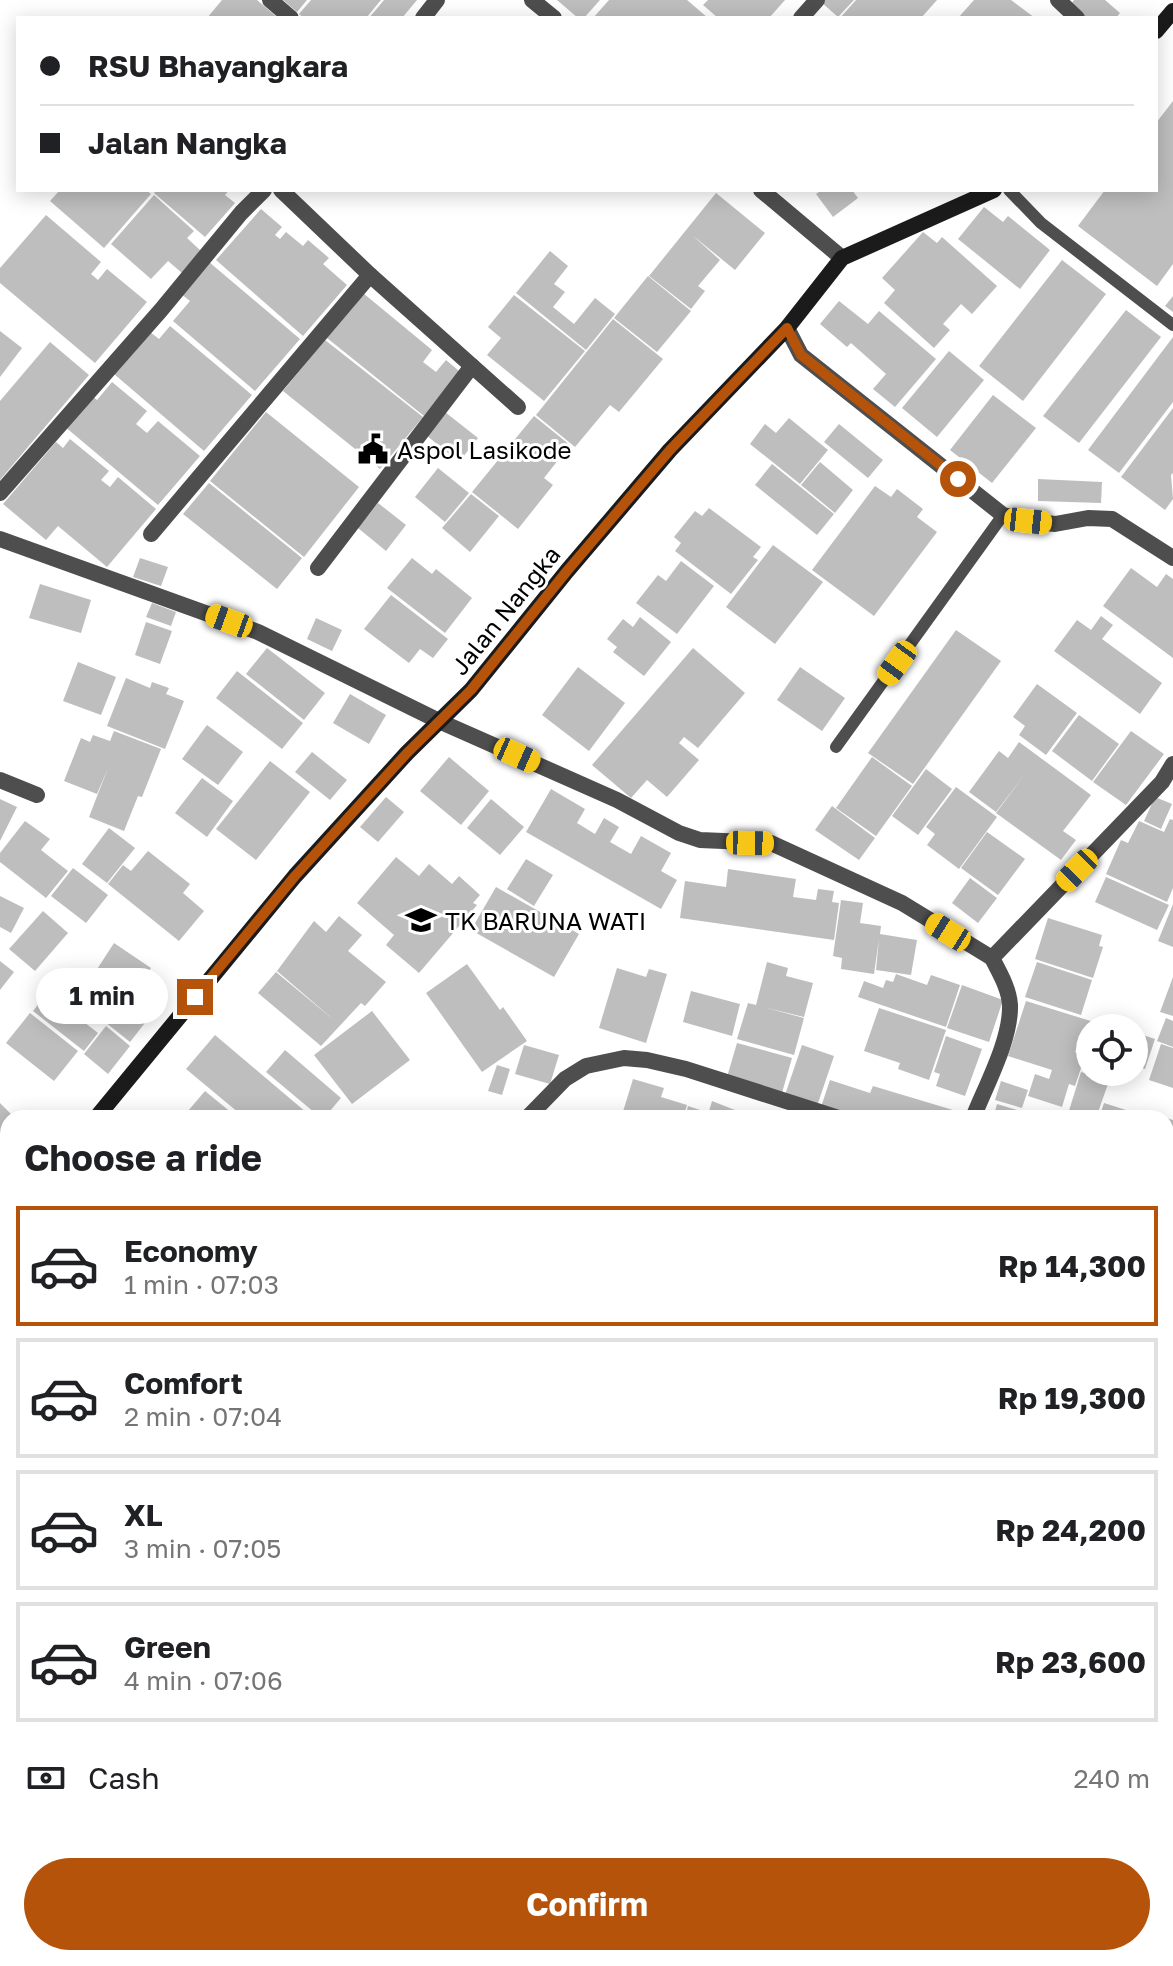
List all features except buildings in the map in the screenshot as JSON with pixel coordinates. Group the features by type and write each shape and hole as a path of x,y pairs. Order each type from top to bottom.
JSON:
{"street":[{"path":"270,0 289,16"},
{"path":"425,16 437,0"},
{"path":"532,0 552,16"},
{"path":"803,16 817,0"},
{"path":"1058,0 1075,16"},
{"path":"0,493 262,192"},
{"path":"283,192 370,275 518,407"},
{"path":"763,192 842,258"},
{"name":"Jalan Nangka","path":"103,1110 295,876 407,753 441,722 670,450 787,328 842,258 990,192"},
{"path":"151,534 370,275"},
{"path":"787,328 801,355 1003,515 1055,524 1088,518 1112,519 1173,558"},
{"path":"318,568 472,366"},
{"path":"0,539 258,632 441,722 617,800 679,833 700,840 771,843 902,903 992,958 1003,978 1010,1004 1006,1035 976,1110"},
{"path":"992,958 1167,784 1173,764"},
{"path":"0,780 37,795"},
{"path":"535,1110 565,1079 586,1066 624,1058 686,1069 814,1110"}],"lane":[{"path":"1011,192 1041,223 1173,325"},
{"path":"836,747 1003,515"}],"place":[{"name":"Aspol Lasikode","path":"373,449"},
{"name":"TK BARUNA WATI","path":"421,920"}],"route":[{"path":"195,997 295,876 407,753 471,690 670,450 787,328 801,355 958,479"}]}
